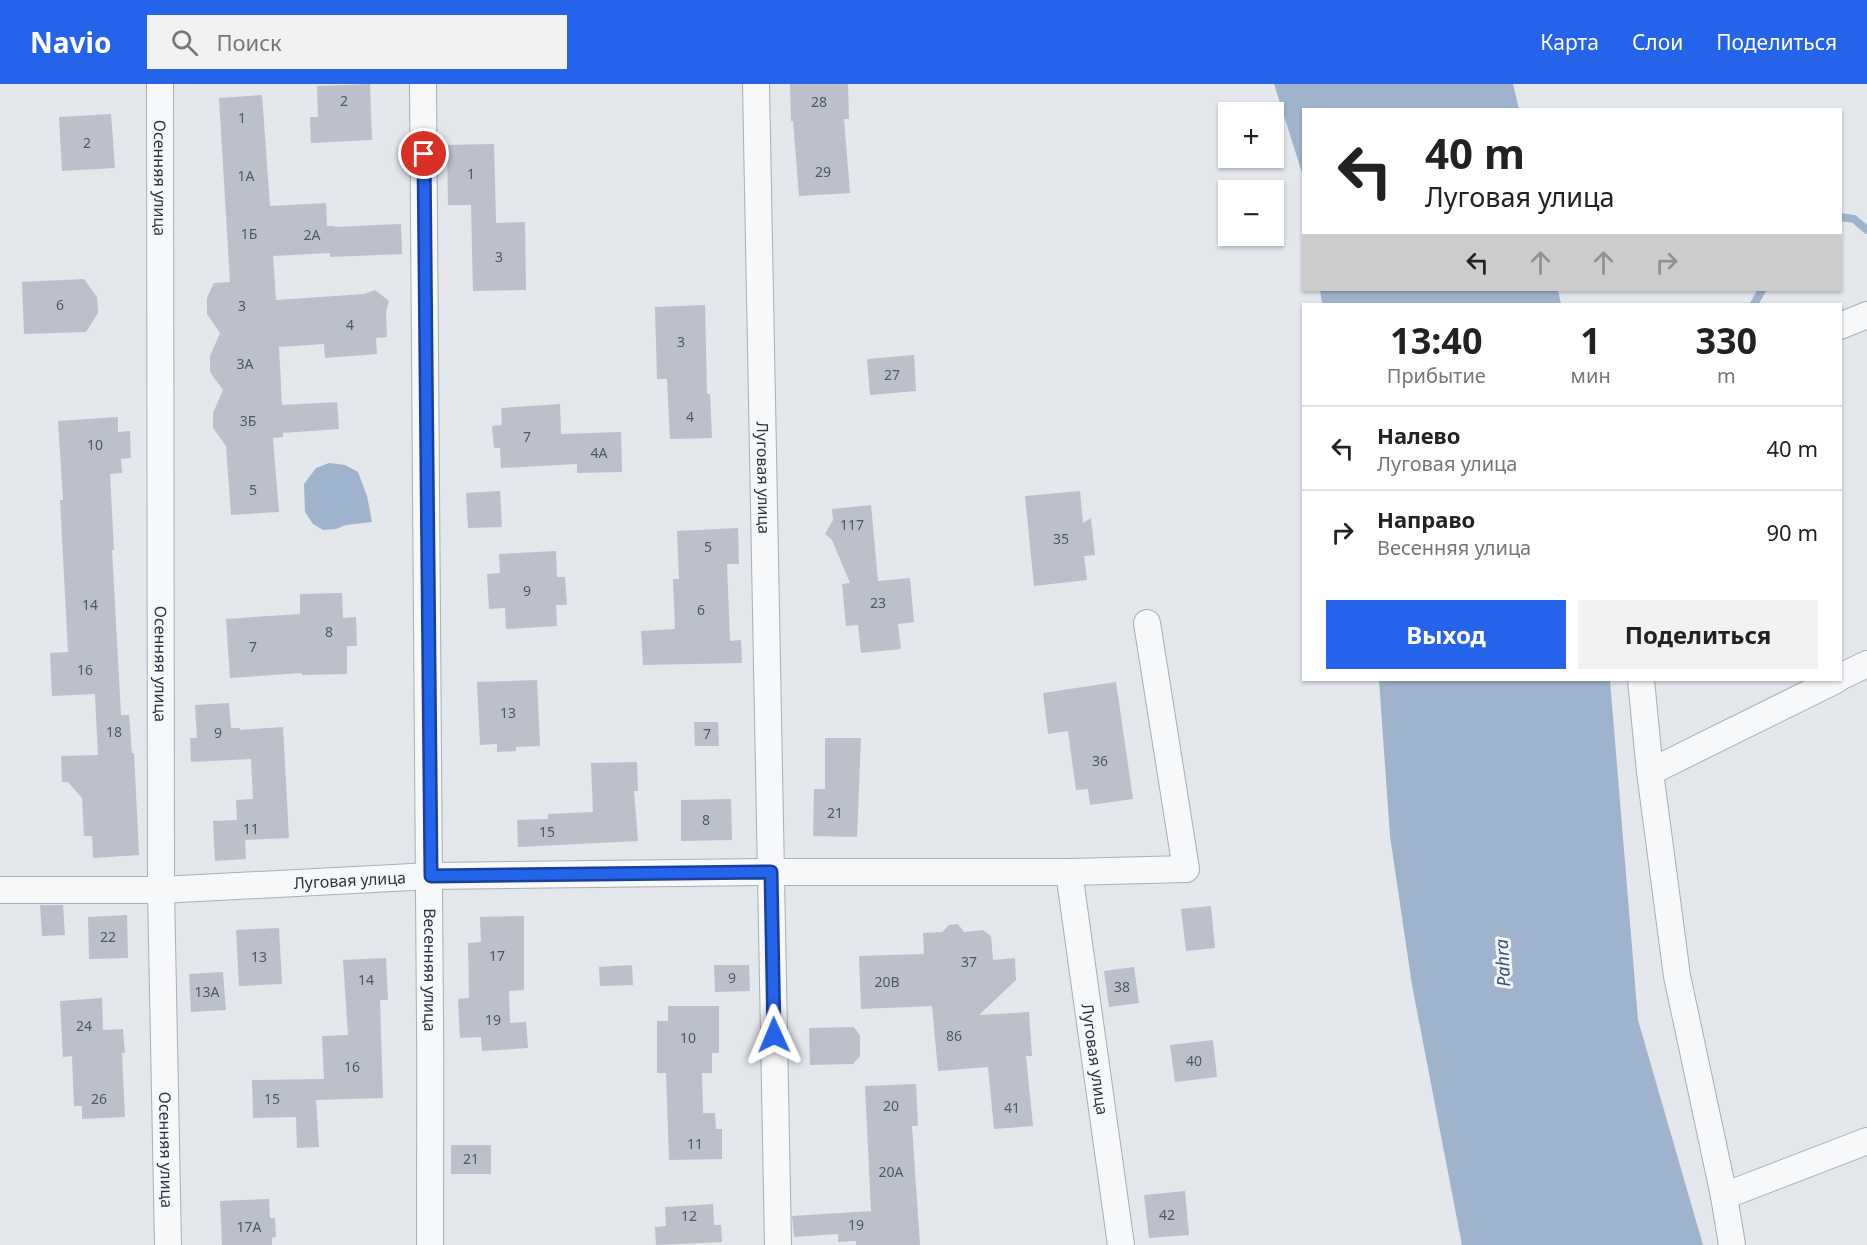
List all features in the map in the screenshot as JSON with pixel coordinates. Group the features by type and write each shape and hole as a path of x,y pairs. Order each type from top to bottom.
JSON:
{"street":[{"name":"Осенняя улица","path":"160,84 161,890 168,1245"},
{"name":"Весенняя улица","path":"423,84 431,876 430,1245"},
{"name":"Луговая улица","path":"756,84 778,1245"},
{"path":"1842,325 1867,315"},
{"name":"Луговая улица","path":"0,890 161,890 431,876 771,872 1069,872 1186,869 1147,623"},
{"path":"1842,676 1867,664"},
{"path":"1641,681 1650,772 1677,976 1724,1196 1732,1245"},
{"path":"1650,772 1834,681"},
{"name":"Луговая улица","path":"1069,872 1121,1245"},
{"path":"1724,1196 1867,1141"}],"water":[{"path":"1274,84 1513,84 1519,108 1302,108 1302,173 1284,116 1284,102 1280,102"},
{"path":"1320,291 1558,291 1561,303 1322,303"},
{"path":"329,463 345,465 358,472 367,496 372,522 323,530 313,524 305,512 304,484 316,468"},
{"name":"Pahra","path":"1379,681 1610,681 1638,1020 1703,1245 1462,1245 1412,985 1390,836"}],"building":[{"path":"370,84 372,140 311,143 310,117 318,117 317,86"},
{"path":"790,84 848,84 849,119 844,119 850,193 799,196 793,121 791,121"},
{"path":"262,95 270,206 326,203 327,226 401,224 402,254 330,257 330,253 273,256 276,300 364,294 375,290 389,301 386,312 387,337 376,338 377,354 325,358 324,344 279,347 282,405 337,402 339,429 283,433 283,437 273,438 279,512 231,515 226,446 213,428 213,413 223,390 210,372 210,356 220,333 207,314 207,298 214,283 230,282 219,98"},
{"path":"111,114 115,168 62,171 59,117"},
{"path":"494,144 496,223 525,222 526,290 473,291 471,205 448,205 447,145"},
{"path":"84,279 97,297 98,313 86,332 24,334 22,282"},
{"path":"705,305 707,394 710,394 712,438 670,439 667,379 657,379 655,307"},
{"path":"914,355 916,391 870,395 867,359"},
{"path":"560,404 561,434 621,432 622,472 577,473 577,464 501,468 500,448 494,448 492,426 502,425 501,408"},
{"path":"118,417 118,432 130,431 131,458 121,459 122,473 110,474 114,550 112,550 121,715 129,715 132,753 134,753 139,855 93,858 92,836 84,836 82,798 68,782 62,782 61,756 98,755 95,694 52,696 50,653 68,652 58,421"},
{"path":"500,491 502,527 468,528 466,493"},
{"path":"1080,491 1083,523 1091,518 1095,555 1084,556 1087,580 1034,586 1025,496"},
{"path":"871,505 878,581 910,578 914,622 898,624 901,649 861,653 858,625 846,626 842,584 850,583 832,540 825,534 833,520 832,509"},
{"path":"738,528 739,564 727,564 730,641 741,640 742,663 643,665 641,631 675,629 673,579 679,579 677,531"},
{"path":"556,551 557,577 565,577 567,605 556,605 557,626 506,629 505,608 489,609 487,574 500,573 499,554"},
{"path":"342,593 343,618 356,617 357,646 347,646 347,674 302,675 302,673 230,678 226,619 300,614 300,594"},
{"path":"537,680 540,746 516,747 516,751 497,752 497,744 480,745 477,682"},
{"path":"1116,682 1133,799 1090,805 1088,789 1076,790 1068,731 1048,734 1043,693"},
{"path":"229,703 231,728 240,728 240,730 283,727 289,838 245,840 246,859 215,861 213,821 237,820 236,800 253,799 251,759 191,762 190,738 197,738 195,705"},
{"path":"694,722 718,722 719,746 695,746"},
{"path":"825,738 861,738 857,837 813,836 814,789 825,789"},
{"path":"637,762 638,791 634,791 638,841 518,847 517,820 548,819 548,814 593,812 591,763"},
{"path":"731,799 732,840 681,841 681,800"},
{"path":"40,905 63,905 65,935 42,936"},
{"path":"1211,906 1215,948 1186,951 1181,909"},
{"path":"127,915 128,958 89,959 88,917"},
{"path":"524,916 524,990 509,991 510,1023 526,1022 528,1048 482,1051 481,1037 460,1038 458,999 469,998 468,943 481,942 480,917"},
{"path":"958,924 964,932 983,930 991,936 993,960 1015,958 1016,980 979,1015 1029,1012 1032,1056 1026,1056 1033,1126 994,1129 988,1067 938,1071 932,1006 861,1009 859,956 924,954 923,933 942,932 949,925"},
{"path":"279,928 282,984 239,986 236,930"},
{"path":"386,958 388,1000 380,1000 383,1098 316,1100 319,1147 297,1148 296,1117 253,1118 252,1080 324,1079 322,1036 348,1035 343,960"},
{"path":"632,965 633,985 600,986 599,967"},
{"path":"714,965 749,965 750,991 715,992"},
{"path":"1134,967 1139,1003 1109,1007 1104,971"},
{"path":"223,972 226,1010 191,1012 189,974"},
{"path":"102,998 103,1030 123,1029 125,1117 82,1119 82,1106 74,1106 72,1056 63,1057 60,1001"},
{"path":"668,1006 719,1006 719,1053 712,1053 712,1073 702,1073 703,1113 715,1113 716,1129 722,1129 722,1159 669,1160 666,1073 657,1073 657,1021 668,1021"},
{"path":"854,1027 860,1036 860,1056 853,1064 810,1065 809,1028"},
{"path":"1213,1040 1217,1077 1175,1082 1170,1045"},
{"path":"916,1084 918,1126 912,1126 920,1245 856,1245 856,1241 838,1242 838,1234 794,1237 792,1216 871,1211 865,1086"},
{"path":"451,1145 491,1145 491,1174 451,1174"},
{"path":"1185,1191 1189,1235 1149,1238 1144,1195"},
{"path":"269,1199 270,1218 275,1218 276,1237 272,1238 272,1245 222,1245 220,1201"},
{"path":"713,1204 714,1225 721,1225 722,1242 656,1245 655,1227 666,1226 665,1207"}],"waterway":[{"path":"1842,217 1854,219 1867,230"},
{"path":"1755,303 1761,291"}],"route":[{"path":"424,154 431,876 771,872 774,1035"}]}
